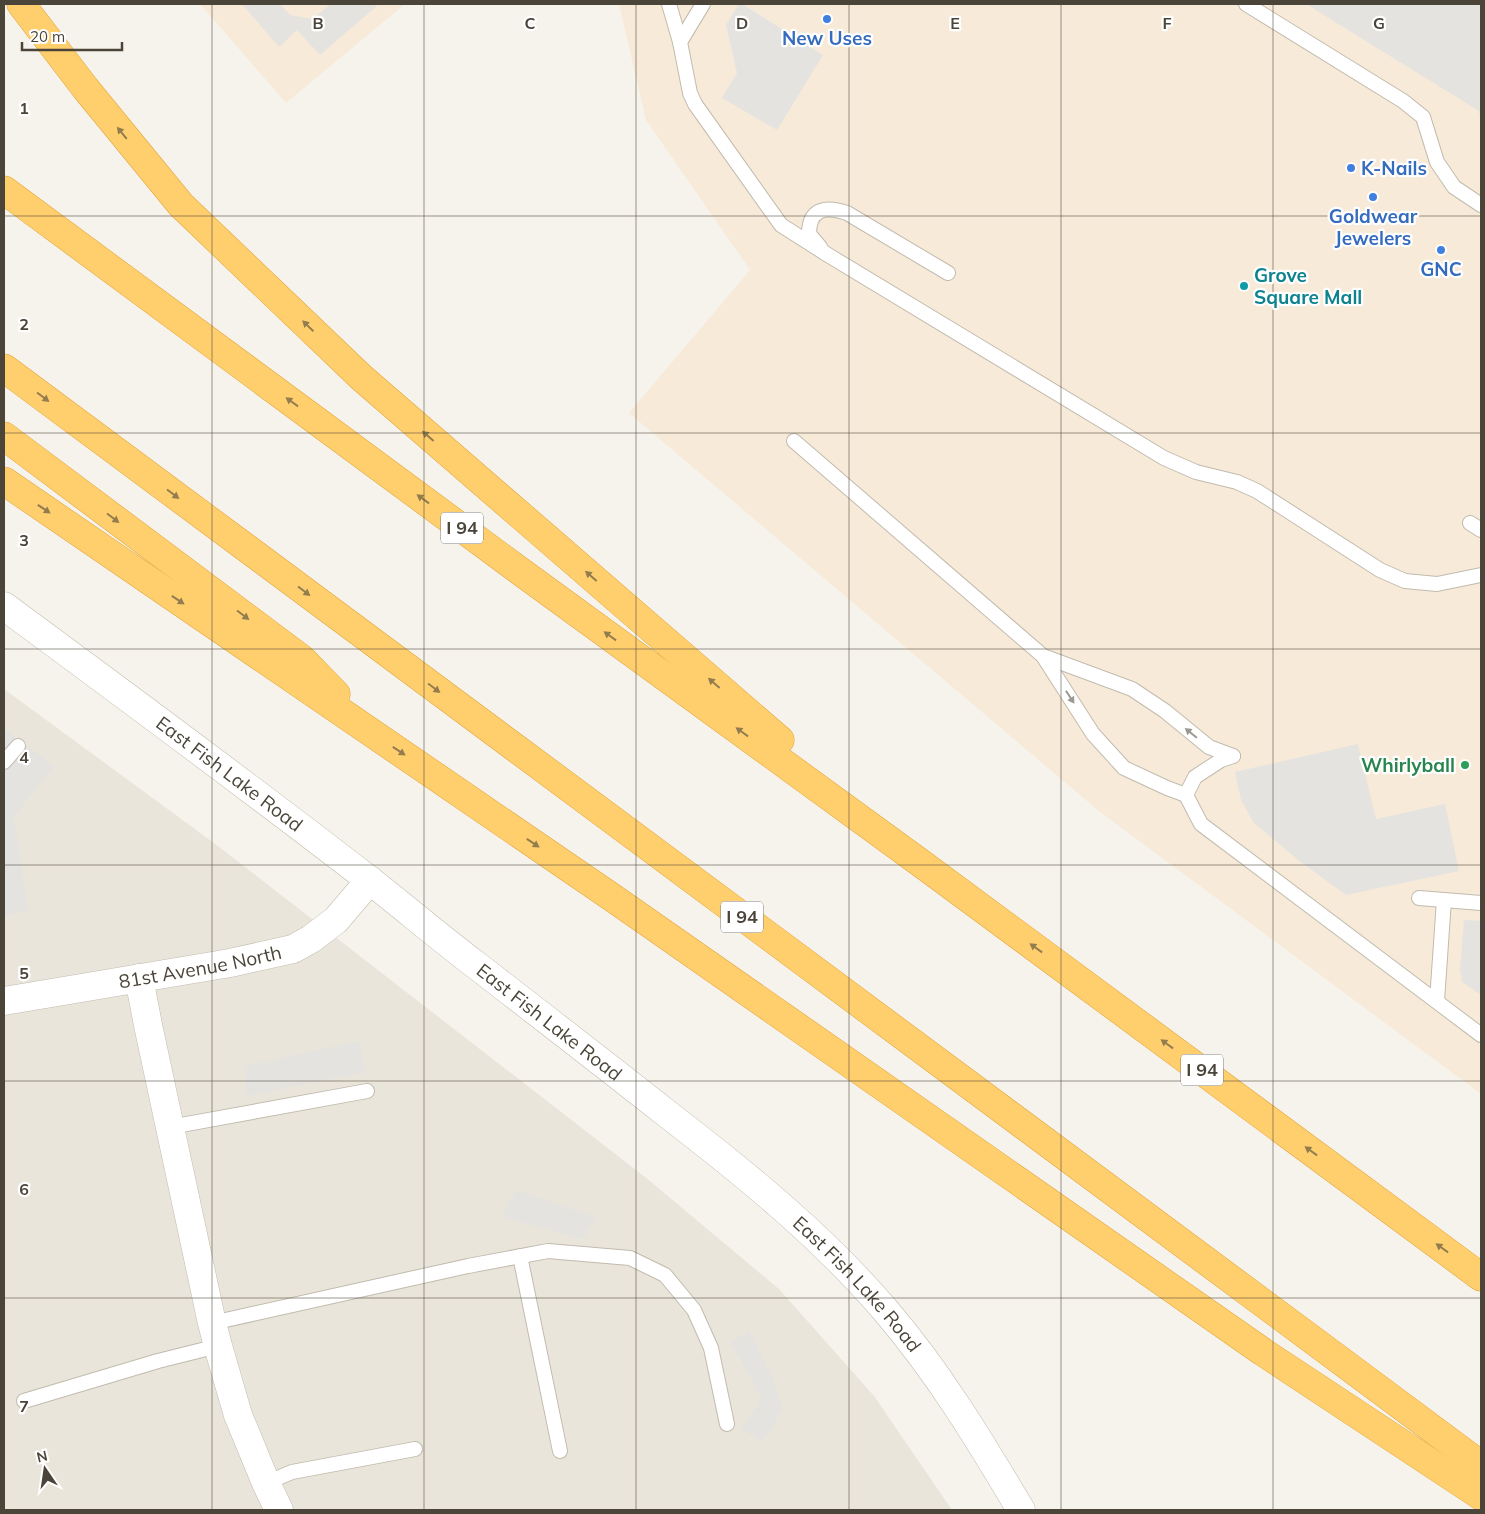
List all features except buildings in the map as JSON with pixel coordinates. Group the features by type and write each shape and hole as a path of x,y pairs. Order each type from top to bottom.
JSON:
{"highway":[{"path":"21,4 86,89 181,205 341,358 922,864"},
{"name":"I 94","path":"4,190 1481,1277"},
{"name":"I 94","path":"4,368 1481,1465"},
{"path":"4,436 302,659 373,734"},
{"path":"4,481 613,898 1263,1352 1481,1496"}],"street":[{"name":"East Fish Lake Road","path":"4,606 370,880 702,1140 762,1190 844,1266 885,1310 925,1358 960,1409 1022,1510"},
{"name":"81st Avenue North","path":"4,1001 230,963 293,949 311,940 336,920 370,880"},
{"path":"140,978 215,1335 238,1415 279,1510"}],"lane":[{"path":"669,4 680,42 690,93 704,117 781,225 1164,458 1196,472 1237,482 1257,491 1380,570 1405,581 1437,584 1481,575"},
{"path":"680,42 703,4"},
{"path":"1246,4 1403,101 1423,117 1436,162 1454,187 1481,205"},
{"path":"828,255 809,234 809,224 812,216 829,208 847,213 948,273"},
{"path":"794,441 1043,656 1094,734 1124,768 1186,795 1201,824 1481,1035"},
{"path":"1043,656 1132,689 1165,711 1209,748 1233,756 1221,760 1195,777 1186,795"},
{"path":"4,762 18,746"},
{"path":"1419,898 1481,903"},
{"path":"1437,1002 1444,900"},
{"path":"170,1128 367,1091"},
{"path":"24,1401 158,1361 215,1335 468,1266 548,1252 630,1258 665,1275 694,1310 711,1348 727,1424"},
{"path":"520,1256 560,1451"},
{"path":"266,1483 292,1472 415,1449"}],"shaded area":[{"path":"200,4 405,4 286,103"},
{"path":"242,4 280,4 290,15 312,19 331,4 379,4 320,55 297,30 279,47"},
{"path":"619,4 1481,4 1481,1094 1100,812 629,413 750,270 646,120"},
{"path":"739,4 742,4 823,55 777,130 722,98 737,73 726,25"},
{"path":"1306,4 1481,4 1481,121 1479,111"},
{"path":"4,689 214,843 645,1177 779,1289 874,1396 952,1510 4,1510"},
{"path":"4,729 54,766 14,816 28,911 4,916"},
{"path":"1358,744 1376,819 1445,804 1459,871 1346,895 1298,860 1254,823 1241,800 1235,772"},
{"path":"1464,920 1481,921 1481,995 1462,982 1460,969"},
{"path":"360,1041 365,1072 247,1096 244,1066"},
{"path":"516,1190 596,1217 583,1239 502,1217"},
{"path":"749,1331 772,1377 783,1409 763,1442 741,1429 761,1397 730,1342"}],"place":[{"name":"New Uses","path":"827,19"},
{"name":"K-Nails","path":"1351,168"},
{"name":"Goldwear Jewelers","path":"1373,197"},
{"name":"GNC","path":"1441,250"},
{"name":"Grove Square Mall","path":"1244,286"},
{"name":"Whirlyball","path":"1465,765"}]}
